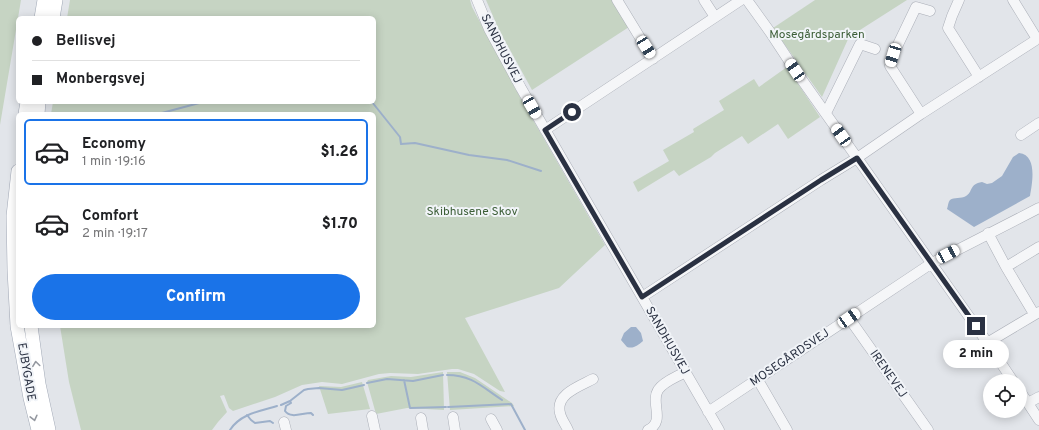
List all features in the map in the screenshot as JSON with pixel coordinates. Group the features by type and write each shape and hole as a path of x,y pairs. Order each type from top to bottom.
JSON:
{"main road":[{"path":"41,16 44,0"},
{"path":"53,16 56,0"},
{"name":"EJBYGADE","path":"16,189 13,216 16,307"},
{"name":"EJBYGADE","path":"17,328 30,398 38,430"},
{"name":"EJBYGADE","path":"31,328 39,384 49,430"}],"street":[{"name":"SANDHUSVEJ","path":"477,0 489,29 516,80 719,430"},
{"path":"617,0 653,59"},
{"path":"704,0 715,17"},
{"path":"545,130 741,0"},
{"path":"747,0 1008,374"},
{"path":"960,0 948,28 979,77"},
{"path":"642,297 857,158 921,114 1038,38 1013,0"},
{"path":"921,114 890,66 893,55 916,7 930,11"},
{"path":"826,113 860,44 875,49"},
{"path":"1021,135 1039,123"},
{"name":"MOSEGÅRDSVEJ","path":"708,412 932,263 1039,208"},
{"path":"988,233 1006,267 1037,313 988,343"},
{"path":"1006,267 1039,247"},
{"name":"IRENEVEJ","path":"849,318 928,430"},
{"path":"648,430 656,423 658,416 655,397 658,390 662,385 685,372"},
{"path":"568,430 560,412 559,404 567,393 593,379"},
{"path":"758,380 787,430"},
{"path":"1039,396 1028,403 1039,420"},
{"path":"372,416 376,430"},
{"path":"453,417 456,430"},
{"path":"421,418 423,430"},
{"path":"491,419 497,430"}],"green space":[{"path":"0,0 21,0 18,16 16,16 16,30 0,125"},
{"name":"Skibhusene Skov","path":"70,0 470,0 472,7 521,99 605,245 559,288 465,318 505,392 500,391 474,374 458,369 418,374 390,373 379,374 342,384 322,382 302,385 275,397 233,411 229,408 224,395 220,396 227,412 212,430 81,430 69,382 60,328 376,328 376,112 51,112 53,104 376,104 376,16 67,16"},
{"path":"486,0 612,0 629,27 532,90 499,30"},
{"name":"Mosegårdsparken","path":"815,0 907,0 849,37 822,97 773,28"},
{"path":"787,67 820,117 788,139 778,124 748,144 742,136 679,176 674,170 638,192 633,182 669,161 663,150 694,132 693,129 724,110 719,101 754,79 759,87"},
{"path":"443,372 444,410 407,408 376,414 367,382 368,380 391,376 411,377"},
{"path":"447,372 460,372 475,378 512,403 514,406 450,410"},
{"path":"362,382 370,409 328,414 319,386 341,387"}],"water":[{"path":"1019,153 1025,155 1031,164 1032,178 1030,196 974,227 947,209 950,200 966,196 975,184 982,182 987,184 992,183 1002,176 1013,157"},
{"path":"631,327 636,327 641,333 643,341 636,346 627,347 621,340 624,333"}],"waterway":[{"path":"166,112 196,104"},
{"path":"374,104 400,137 401,144 415,143 469,155 507,160 541,171"},
{"path":"367,383 387,379 413,381 443,375"},
{"path":"447,375 470,379 502,400"},
{"path":"404,380 410,408 446,407"},
{"path":"281,405 308,389 319,388 342,390 364,385"},
{"path":"290,401 291,403 286,406 285,411 290,415 311,413 313,415"},
{"path":"448,407 511,404 525,430"},
{"path":"230,430 239,420 251,414 277,406"},
{"path":"247,415 255,423 270,421 273,423"}],"route":[{"path":"572,112 545,130 642,297 857,158 976,326"}]}
